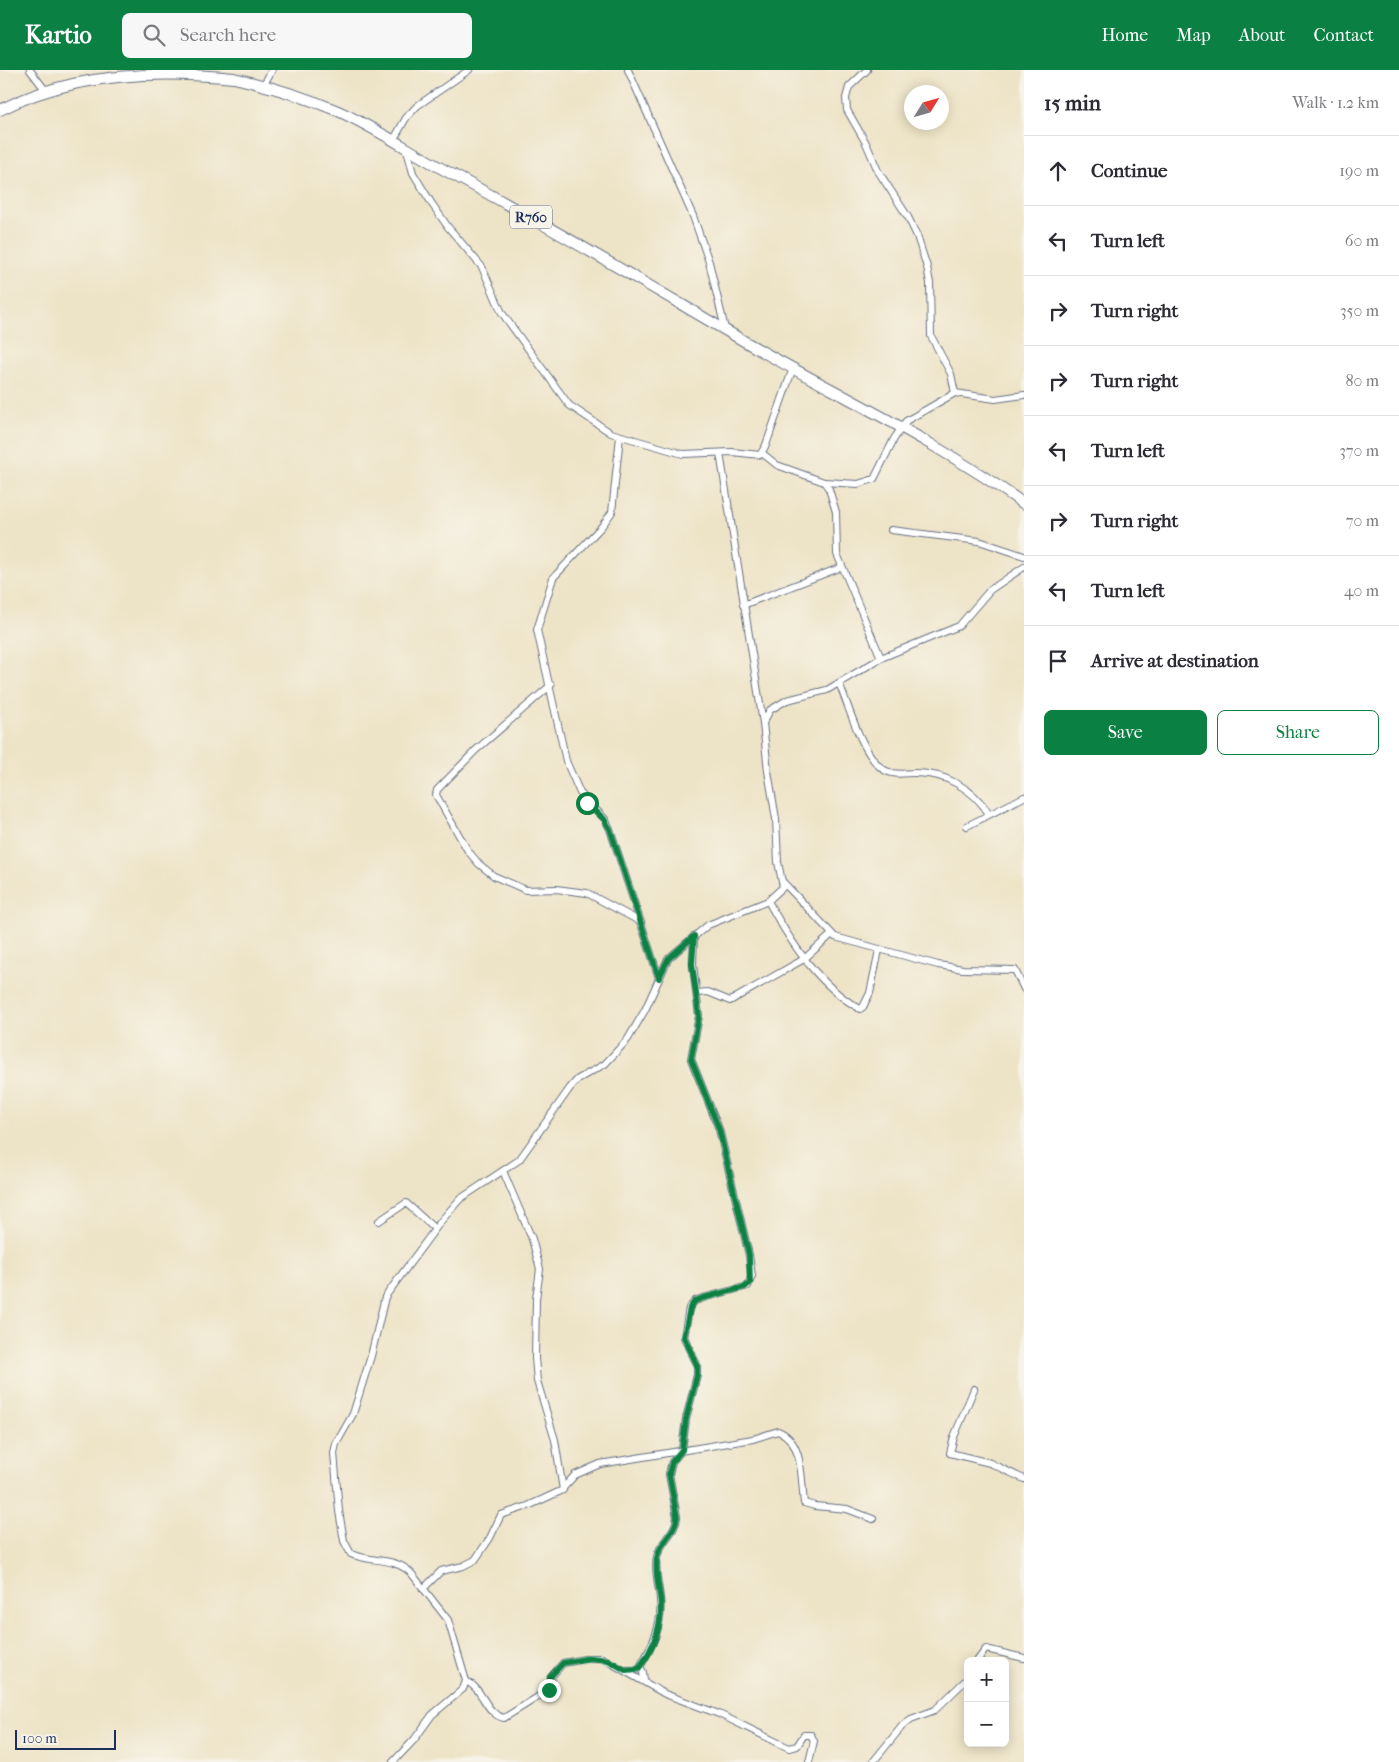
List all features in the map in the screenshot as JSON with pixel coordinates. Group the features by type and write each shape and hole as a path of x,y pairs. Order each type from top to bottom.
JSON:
{"main road":[{"name":"R760","path":"0,110 46,91 108,72 153,70 182,71 233,78 263,86 339,112 594,252 793,368 954,457 1024,504"}],"street":[{"path":"30,70 46,91"},
{"path":"263,86 272,70"},
{"path":"393,141 406,118 417,106 469,70"},
{"path":"628,70 693,216 709,262 725,329"},
{"path":"868,70 849,87 846,98 847,110 866,143 878,171 908,217 917,236 930,283 931,336 951,374 955,393"},
{"path":"406,150 410,166 417,180 448,227 482,268 502,313 561,397 602,428 620,436 683,454 739,452 752,455 762,453"},
{"path":"762,453 793,368"},
{"path":"762,453 776,465 824,482 866,483 874,479 901,427 911,418 955,393 995,399 1024,395"},
{"path":"620,436 612,512 602,526 553,578 538,625 537,636 551,685 555,715 566,761 580,793 604,819 610,829 659,978"},
{"path":"393,1762 414,1740 432,1715 463,1689 466,1681 448,1620 406,1568 391,1562 351,1554 344,1541 338,1504 334,1453 336,1444 353,1414 371,1356 385,1298 435,1229 460,1199 519,1160 578,1079 605,1064 628,1039 645,1010 668,959 694,936 722,918 742,913 768,901 781,890 783,882 778,862 776,820 763,723 720,453"},
{"path":"824,482 835,504 835,548 881,658"},
{"path":"891,530 979,541 1024,556"},
{"path":"763,723 770,710 778,704 826,690 881,658 959,626 990,590 1024,567"},
{"path":"743,605 842,568"},
{"path":"839,684 861,736 878,765 899,775 920,773 955,782 978,798 989,814"},
{"path":"551,685 476,750 437,790 436,795 468,851 479,864 494,876 526,890 574,890 587,893 641,922"},
{"path":"967,826 1024,798"},
{"path":"783,882 831,935 913,960 963,969 1015,970 1024,989"},
{"path":"768,901 787,936 804,959 836,993 846,1001 862,1008 870,993 879,950"},
{"path":"696,993 708,992 730,1001 804,959 831,935"},
{"path":"625,1670 635,1670 640,1667 656,1638 661,1610 656,1573 657,1558 659,1550 676,1524 669,1474 672,1462 682,1450 686,1419 697,1375 697,1365 684,1337 690,1308 695,1301 748,1286 752,1276 749,1255 719,1129 691,1059 698,1025 692,964 694,936"},
{"path":"503,1171 535,1246 540,1269 536,1299 535,1358 537,1381 555,1440 564,1486"},
{"path":"379,1221 406,1203 435,1229"},
{"path":"974,1389 954,1437 950,1453 990,1463 1024,1480"},
{"path":"423,1589 442,1572 463,1566 475,1560 490,1538 501,1515 562,1492 564,1486 575,1475 600,1464 752,1439 772,1431 784,1434 796,1451 804,1503 847,1509 873,1519"},
{"path":"980,1657 986,1648 1024,1658"},
{"path":"466,1681 477,1688 496,1716 504,1718 549,1690 552,1686 550,1677 563,1663 602,1658 665,1694 719,1714 789,1748 797,1746 804,1735 811,1735 814,1741 809,1762"},
{"path":"640,1667 643,1672 644,1681"},
{"path":"874,1762 903,1725 911,1719 935,1710 964,1682"}],"route":[{"path":"549,1690 552,1686 550,1677 556,1668 566,1662 602,1658 625,1670 638,1669 656,1638 661,1610 656,1573 657,1558 659,1550 676,1524 677,1517 669,1474 674,1458 682,1450 686,1419 697,1375 697,1365 684,1337 687,1316 695,1301 748,1286 752,1276 749,1255 730,1182 719,1129 691,1059 699,1016 692,964 694,936 668,959 659,978 610,829 604,819 587,803"}]}
